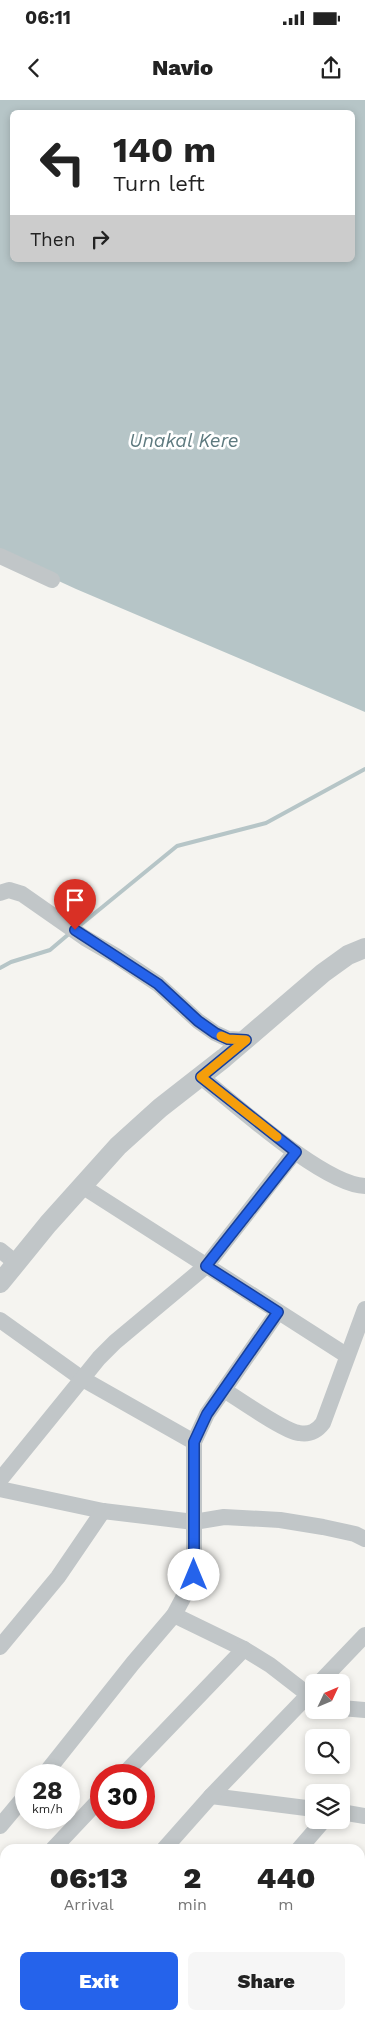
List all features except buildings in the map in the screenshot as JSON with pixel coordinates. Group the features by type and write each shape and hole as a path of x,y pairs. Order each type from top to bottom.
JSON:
{"street":[{"path":"0,556 52,580"},
{"path":"0,893 9,890 22,894 85,938 158,984 198,1021 215,1033 228,1039 246,1040"},
{"path":"0,1283 118,1146 141,1125 246,1040 323,973 348,954 365,948"},
{"path":"201,1077 296,1152 339,1179 357,1186 365,1186"},
{"path":"0,1480 81,1378 116,1342 206,1266 296,1152"},
{"path":"82,1186 346,1355"},
{"path":"0,1250 16,1263"},
{"path":"224,1390 293,1431 314,1432 323,1423 346,1355 365,1309"},
{"path":"53,1764 133,1663 174,1615 194,1575 194,1442 203,1420 278,1312"},
{"path":"0,1320 81,1378 194,1442"},
{"path":"0,1489 103,1511 194,1522 224,1517 280,1520 323,1527 365,1538"},
{"path":"0,1648 58,1577 103,1511"},
{"path":"174,1615 244,1648 305,1689"},
{"path":"328,1674 365,1635"},
{"path":"133,1764 244,1648"},
{"path":"169,1844 212,1796 305,1701"},
{"path":"350,1709 365,1710"},
{"path":"212,1796 305,1808"},
{"path":"0,1826 15,1808"},
{"path":"58,1844 90,1810"},
{"path":"350,1814 365,1816"},
{"path":"303,1844 316,1829"}],"water":[{"name":"Unakal Kere","path":"0,100 365,100 365,712 76,589 0,554"}],"waterway":[{"path":"78,927 177,846 266,823 365,769"},
{"path":"0,968 11,962 50,950 70,933"}],"slow traffic":[{"path":"221,1036 228,1039 246,1040 201,1077 277,1137"}],"route":[{"path":"75,930 158,984 198,1021 215,1033 228,1039 246,1040 201,1077 296,1152 206,1266 278,1312 207,1414 200,1425 194,1442 194,1575"}]}
